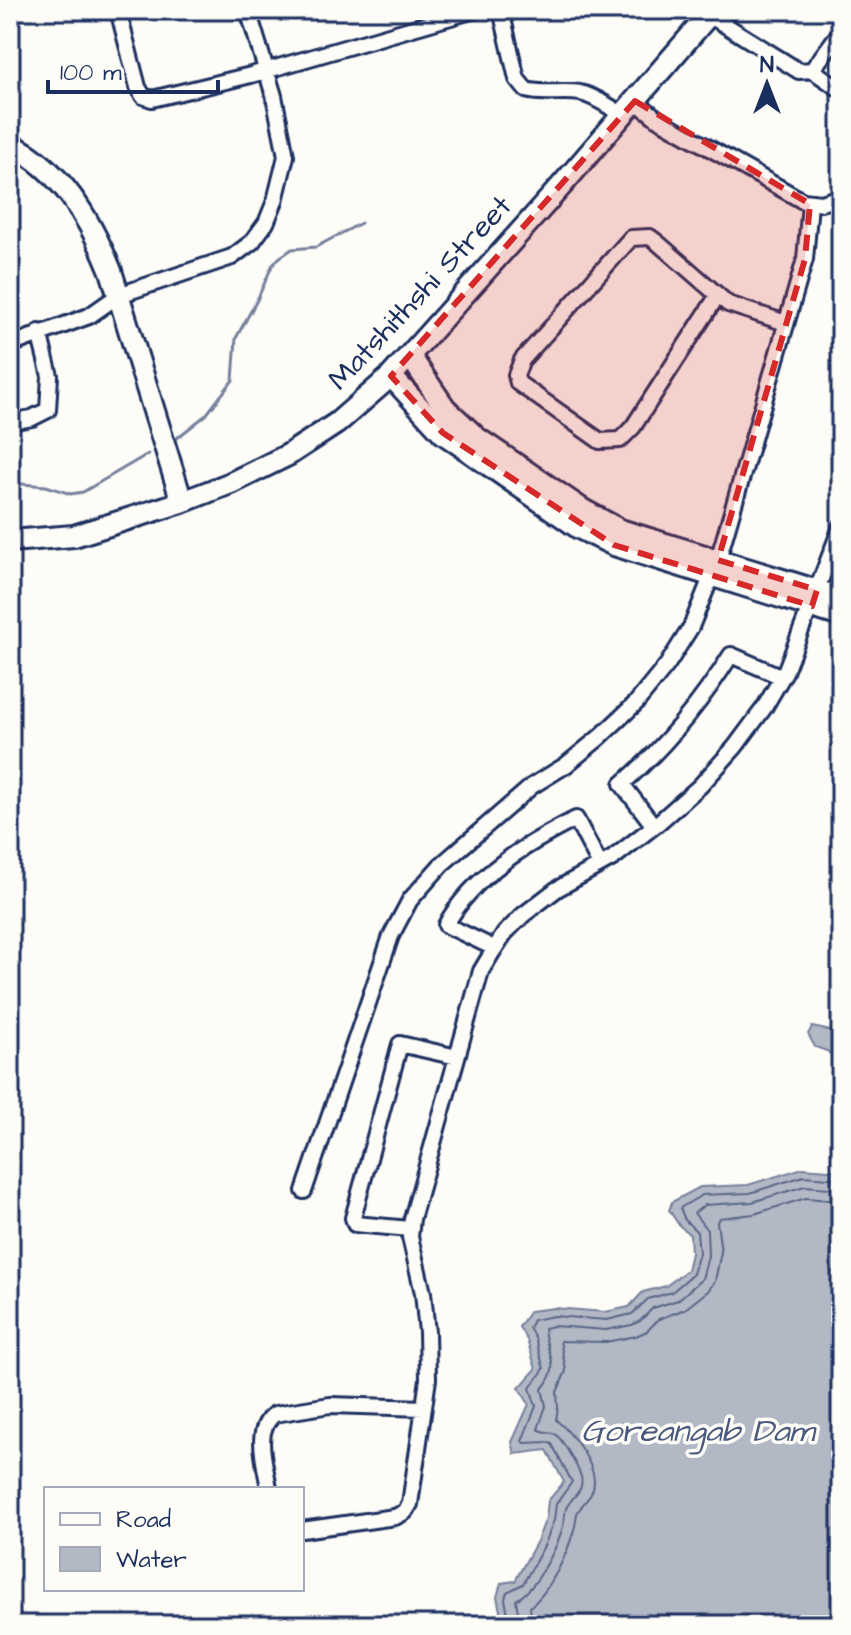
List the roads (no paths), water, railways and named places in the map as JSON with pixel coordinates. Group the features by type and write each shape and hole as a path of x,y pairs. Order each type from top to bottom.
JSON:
{"street":[{"path":"118,10 138,87 143,96 152,99 267,70 475,10"},
{"path":"10,345 89,316 119,295 232,257 252,242 266,223 278,193 286,156 267,70 248,10"},
{"path":"501,10 517,79 526,90 579,93 628,107 658,119 810,204 841,197"},
{"path":"711,13 799,71 812,70 841,90"},
{"name":"Matshithshi Street","path":"10,541 74,536 182,502 231,483 299,448 337,423 410,356 711,13"},
{"path":"812,70 841,31"},
{"path":"10,144 33,158 68,190 99,241 119,295 182,502"},
{"path":"304,1191 391,936 410,900 441,865 532,786 566,765 600,737 636,703 667,665 691,627 715,568 805,259 810,204"},
{"path":"718,295 633,427 620,440 600,441 518,383 516,375 522,360 631,238 650,237 718,295 728,304 786,323"},
{"path":"10,422 32,418 48,410 50,376 39,332"},
{"path":"410,356 445,408 477,438 583,510 620,530 715,568"},
{"path":"391,376 443,433 579,528 614,545 715,568 814,598 841,616"},
{"path":"304,1530 380,1520 405,1512 414,1488 428,1379 423,1293 410,1229 481,971 505,933 523,915 654,826 700,786 735,747 782,677 841,527"},
{"path":"814,598 841,598"},
{"path":"654,826 622,784 683,724 731,655 782,677"},
{"path":"494,948 446,925 454,911 498,866 541,837 576,819 600,865"},
{"path":"410,1229 355,1224 353,1218 364,1171 400,1044 457,1057"},
{"path":"269,1487 262,1430 268,1418 275,1414 330,1405 424,1408"}],"water":[{"path":"812,1027 841,1031 841,1100 835,1087 838,1061 827,1051 815,1047 808,1034"},
{"name":"Goreangab Dam","path":"803,1168 841,1171 841,1625 503,1625 497,1597 501,1583 515,1581 537,1541 546,1518 548,1501 564,1482 547,1450 515,1454 512,1442 529,1404 519,1388 536,1369 527,1340 519,1327 530,1311 554,1308 605,1312 629,1307 643,1292 666,1286 687,1270 691,1253 690,1235 669,1210 672,1202 700,1187 748,1185"}],"waterway":[{"path":"177,438 206,415 233,380 236,338 272,266 292,249 316,247 361,223"},
{"path":"10,483 46,486 71,494 83,492 148,454"}]}
